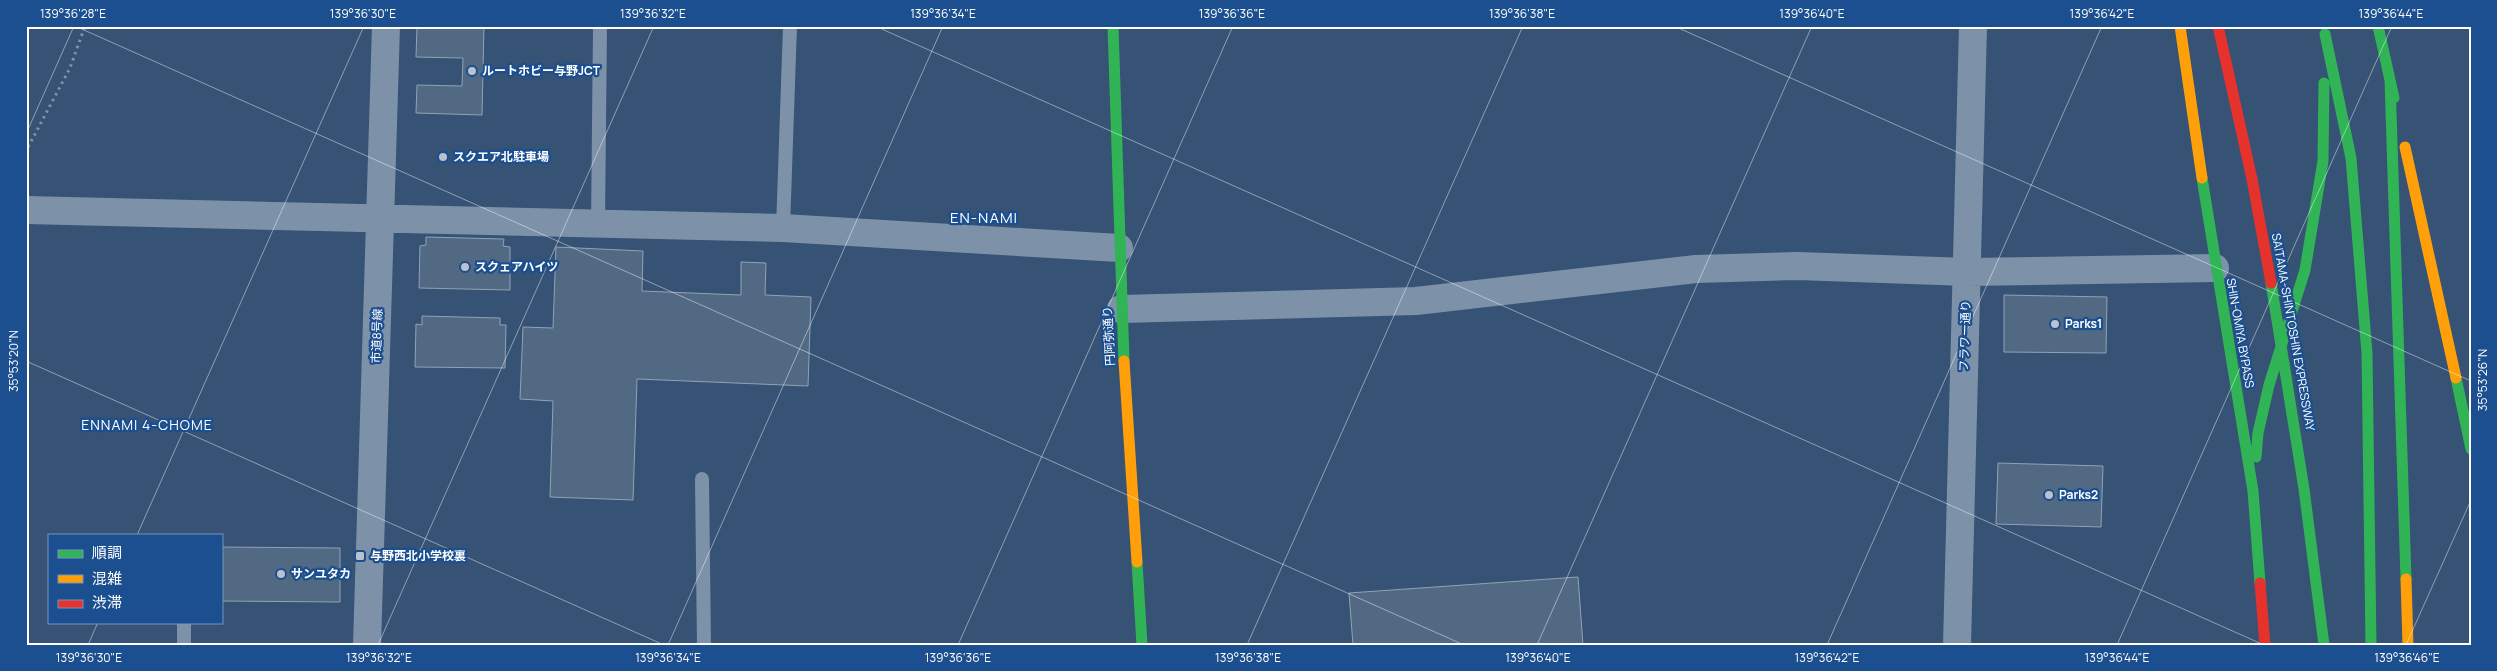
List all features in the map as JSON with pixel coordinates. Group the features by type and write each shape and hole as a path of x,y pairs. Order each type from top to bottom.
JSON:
{"main road":[{"name":"円阿弥通り","path":"1114,26 1121,308 1142,645"},
{"name":"SHIN-OMIYA BYPASS","path":"2180,26 2215,268 2253,491 2265,645"},
{"name":"SAITAMA-SHINTOSHIN EXPRESSWAY","path":"2218,26 2274,288 2307,501 2324,645"},
{"path":"2378,26 2471,449"},
{"path":"2253,491 2258,433 2269,385 2306,270 2322,161 2324,30"},
{"path":"2324,30 2351,158 2367,353 2371,645"},
{"path":"2390,80 2408,645"}],"street":[{"name":"市道8号線","path":"367,645 386,26"},
{"name":"フラワー通り","path":"1956,645 1973,26"},
{"path":"27,210 783,228 1119,248"},
{"path":"1121,308 1416,301 1696,270 1798,266 1967,272 2215,268"}],"lane":[{"path":"598,224 600,26"},
{"path":"783,228 790,26"},
{"path":"702,479 704,645"},
{"path":"184,624 184,645"}],"path":[{"path":"27,210 26,151 70,68 85,26"}],"building":[{"path":"417,26 484,26 482,115 416,113 417,85 462,86 463,58 416,57"},
{"name":"スクェアハイツ","path":"426,237 504,239 503,246 510,247 510,290 419,288 420,246 426,245"},
{"path":"556,247 643,251 642,291 741,295 741,262 766,263 765,295 811,297 808,386 637,379 633,500 550,497 553,401 520,399 523,327 553,328"},
{"name":"Parks1","path":"2004,295 2107,297 2106,353 2004,352"},
{"path":"422,316 500,318 500,325 506,325 505,368 415,367 416,324 422,325"},
{"name":"Parks2","path":"1998,463 2103,466 2101,527 1996,524"},
{"name":"サンユタカ","path":"222,547 340,548 340,602 222,601"},
{"path":"1578,577 1583,645 1353,645 1349,593"}],"traffic: fast":[{"path":"1113,26 1124,361"},
{"path":"2378,26 2394,98"},
{"path":"2325,34 2351,158 2367,353 2371,645"},
{"path":"2390,80 2406,579"},
{"path":"2256,457 2258,433 2269,385 2305,270 2323,161 2324,83"},
{"path":"2202,178 2253,491 2260,583"},
{"path":"2271,283 2304,489 2324,645"},
{"path":"2456,378 2471,449"},
{"path":"1137,562 1142,645"}],"traffic: slow":[{"path":"2180,26 2202,178"},
{"path":"2405,147 2456,378"},
{"path":"1124,361 1137,562"},
{"path":"2406,579 2408,645"}],"traffic: jam":[{"path":"2218,26 2252,179 2271,283"},
{"path":"2260,583 2265,645"}],"place":[{"name":"ルートホビー与野JCT","path":"472,71"},
{"name":"スクエア北駐車場","path":"443,157"},
{"name":"スクェアハイツ","path":"465,267"},
{"name":"Parks1","path":"2055,324"},
{"name":"Parks2","path":"2049,495"},
{"name":"与野西北小学校裏","path":"360,556"},
{"name":"サンユタカ","path":"281,574"}],"district":[{"name":"EN-NAMI","path":"984,218"},
{"name":"ENNAMI 4-CHOME","path":"147,425"}]}
